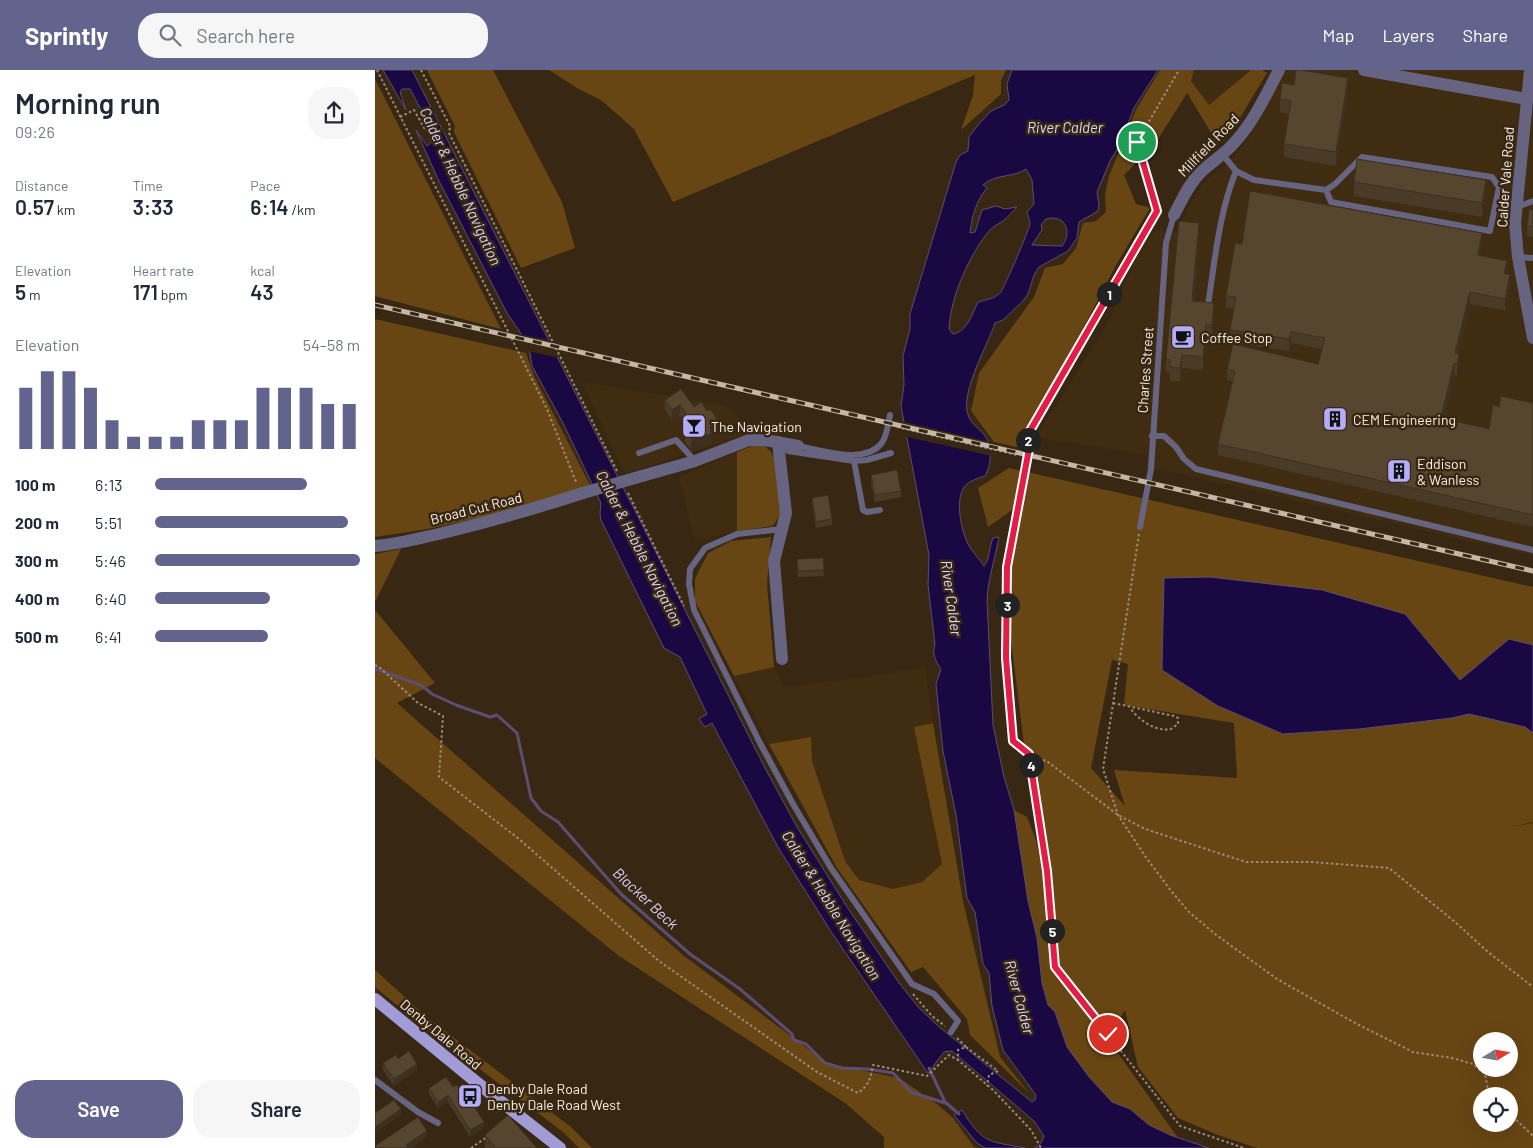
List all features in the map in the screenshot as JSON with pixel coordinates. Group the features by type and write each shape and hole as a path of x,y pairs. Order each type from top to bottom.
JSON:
{"main road":[{"name":"Denby Dale Road","path":"375,999 560,1148"}],"street":[{"name":"Millfield Road","path":"1174,215 1186,190 1194,180 1223,155 1252,121 1279,70"},
{"path":"1364,70 1527,98"},
{"name":"Calder Vale Road","path":"1530,70 1515,208 1515,234 1533,338"},
{"path":"695,461 749,440 757,439 799,446"},
{"path":"778,442 786,513 774,561 782,659"},
{"name":"Broad Cut Road","path":"375,546 390,545 532,510 582,493 695,461"}],"lane":[{"path":"1223,155 1236,171 1254,180 1327,190 1362,157 1492,177 1499,187 1490,231 1331,202 1327,190"},
{"path":"1208,305 1218,238 1231,183 1236,171"},
{"path":"1515,208 1533,201"},
{"name":"Charles Street","path":"1140,527 1151,469 1167,243 1174,215"},
{"path":"1518,257 1533,258"},
{"path":"799,446 847,455 862,455 881,444 890,415"},
{"path":"1152,436 1164,436 1176,446 1184,459 1195,468 1533,550"},
{"path":"639,453 676,440 695,461"},
{"path":"778,442 788,451 854,461 867,460 891,453"},
{"path":"854,461 862,507 867,512 880,510"},
{"path":"782,529 737,534 705,548 690,569 689,584 694,610 760,743 826,860 912,984 935,994 958,1021 951,1032"},
{"path":"375,1080 418,1112 438,1123"}],"path":[{"path":"377,70 547,410 582,493"},
{"path":"421,70 449,126 449,133 620,477"},
{"path":"893,426 1017,455 1157,211 1137,142 1179,70"},
{"path":"400,117 413,110 426,131 430,128"},
{"path":"1027,436 1029,449 1007,567 1006,658 1013,741 1029,754 1048,762 1118,816 1145,829 1246,862 1311,862 1389,868 1455,922 1488,952 1533,987"},
{"path":"617,472 624,470"},
{"path":"1140,527 1103,769 1118,816 1172,892 1189,912 1215,934 1277,978 1388,1040 1413,1052 1452,1058 1473,1064 1485,1074 1487,1087"},
{"path":"375,665 379,666 418,702 443,716 439,777 519,839 659,961 817,1072 858,1093 866,1087 873,1065 927,1076 949,1055 958,1060 987,1086 1031,1130 1041,1148"},
{"path":"1113,703 1174,716 1178,718 1178,724 1171,730 1157,728 1137,716 1130,708"},
{"path":"1029,754 1047,871 1055,967 1180,1126 1244,1148"},
{"path":"914,995 932,1016 998,1071 989,1075 987,1086"},
{"path":"958,1060 958,1050 967,1047"},
{"path":"1518,1122 1533,1136"},
{"path":"471,1148 493,1132"}],"shaded area":[{"path":"427,70 493,70 562,202 575,248 521,268 454,132 455,126"},
{"path":"549,70 1006,70 1001,80 1001,94 961,130 973,95 975,75 673,202 634,129 601,100 577,88"},
{"path":"1160,70 1194,70 1191,81 1209,105 1251,70 1262,70 1267,73 1241,116 1218,144 1187,93 1155,144 1124,175 1136,204 1150,208 1116,265 1017,447 994,442 971,411 979,373 1034,297 1045,268 1063,264 1076,248 1083,223 1096,221 1106,212 1105,195 1109,176 1136,110"},
{"path":"1194,70 1251,70 1209,105 1191,81"},
{"path":"1286,70 1533,70 1533,556 1160,469 1147,469 1147,455 1036,437 1104,330 1141,248 1156,230 1175,233 1202,184 1232,159 1250,137"},
{"path":"375,79 501,329 375,296"},
{"path":"375,319 526,353 534,376 590,485 528,507 428,529 375,537"},
{"path":"582,382 725,405 752,432 625,474"},
{"path":"752,446 765,446 775,460 781,512 772,526 737,531 737,452"},
{"path":"737,452 737,531 694,540 679,477"},
{"path":"1009,468 1533,587 1533,645 1509,639 1460,680 1405,614 1164,578 1162,670 1218,706 1283,734 1359,729 1452,718 1469,714 1525,727 1533,733 1533,822 1510,827 1533,823 1533,1148 1257,1148 1218,1135 1178,1118 1138,1067 1125,1010 1108,1039 1178,1138 1149,1125 1130,1109 1112,1102 1089,1077 1067,1047 1055,1012 1048,1005 1042,983 1037,938 1028,901 1014,810 1027,817 1036,840 1044,878 1049,875 1024,744 1011,640 1008,552 1015,508 988,527 978,488","holes":["1112,660 1128,664 1124,705 1234,723 1237,778 1114,770 1125,806 1091,768"]},
{"path":"771,537 767,584 774,667 734,676 695,601 695,579 708,553 731,541"},
{"path":"401,549 375,602 375,554"},
{"path":"375,610 435,683 397,703 684,956 827,1063 899,1078 937,1104 953,1118 974,1147 979,1148 884,1148 884,1137 845,1103 619,956 375,758"},
{"path":"774,667 784,687 925,667 933,723 914,727 942,864 922,882 893,889 859,880 845,861 812,761 811,737 769,744 734,676"},
{"path":"933,723 963,901 1000,1057 1029,1093 970,1035 967,1019 923,967 911,972 837,868 769,744 811,737 812,761 845,861 859,880 893,889 922,882 942,864 914,727"},
{"path":"375,970 428,1018 571,1127 592,1148 579,1148 563,1132 420,1024 375,987"}],"water":[{"name":"River Calder","path":"383,70 412,70 765,768 797,827 847,907 899,983 919,1008 938,1026 1032,1102 1035,1100 1036,1095 1003,1050 992,1006 989,973 983,964 975,912 967,898 956,815 943,751 936,684 941,669 934,654 935,644 928,585 929,555 901,406 904,385 903,356 910,329 910,314 956,162 960,155 968,151 969,137 978,125 991,111 1004,105 1009,100 1007,84 1012,70 1158,70 1134,108 1120,144 1110,161 1097,192 1098,211 1079,222 1077,238 1068,251 1039,267 1034,275 1028,294 1023,301 1003,320 995,323 972,379 967,402 968,416 987,439 990,448 990,463 985,476 971,481 964,487 959,507 965,538 984,566 993,538 999,537 987,600 993,725 1004,777 1014,810 1028,901 1037,938 1042,983 1048,1005 1055,1012 1067,1047 1089,1077 1112,1102 1130,1109 1149,1125 1170,1135 1209,1148 1034,1148 1041,1144 1044,1136 1034,1121 952,1051 944,1052 928,1073 832,933 779,849 712,723 705,727 699,719 707,714 680,657 664,648 601,520 601,503 563,423 532,366 530,353 520,332 507,313 438,179 416,130 427,146 433,140 433,132 410,89 402,89 400,92 406,110","holes":["1026,169 1032,180 1034,204 1027,212 1030,224 1011,271 1000,293 992,298 978,302 962,330 953,334 949,329 953,304 962,277 975,251 990,230 1017,207 1005,209 996,206 982,210 975,232 970,233 975,209 987,188 983,185 988,181 1016,174","1052,218 1065,224 1067,232 1065,242 1062,246 1032,245 1042,230 1041,225 1046,219"]},
{"path":"1210,577 1322,590 1405,614 1460,680 1509,639 1533,645 1533,733 1525,727 1469,714 1452,718 1359,729 1283,734 1218,706 1162,670 1164,578"},
{"path":"962,1110 975,1129 987,1139 1025,1148 985,1148 977,1143 954,1115"}],"pier":[{"path":"518,334 553,341 561,358 526,351"},
{"path":"900,421 990,442 992,456 903,436"}],"building":[{"path":"1296,70 1348,78 1336,152 1284,144 1291,101 1280,99 1282,83 1294,85"},
{"path":"1357,159 1486,180 1482,203 1354,182"},
{"path":"1250,191 1482,233 1478,255 1507,261 1504,273 1510,275 1505,299 1470,292 1455,353 1459,354 1457,364 1454,363 1441,418 1489,429 1493,405 1499,407 1501,396 1533,403 1533,515 1218,444 1235,371 1227,369 1233,344 1318,364 1325,338 1291,332 1289,339 1230,330 1236,297 1226,296 1235,243 1242,244"},
{"path":"1529,209 1533,210 1533,227 1527,226"},
{"path":"1179,221 1199,223 1192,301 1214,303 1212,325 1206,324 1203,357 1182,355 1180,368 1170,367 1170,360 1166,359"},
{"path":"681,389 694,407 701,402 707,411 710,409 719,421 710,427 711,434 691,439 685,431 696,428 680,405 672,410 665,400"},
{"path":"897,470 901,491 875,495 871,475"},
{"path":"828,495 832,519 816,522 812,498"},
{"path":"823,558 824,570 798,571 797,559"},
{"path":"409,1051 417,1064 394,1079 383,1063 396,1055 398,1059"},
{"path":"446,1077 453,1087 457,1085 466,1099 468,1097 484,1122 470,1130 448,1095 438,1102 429,1088"},
{"path":"394,1100 401,1109 375,1127 375,1113"},
{"path":"508,1115 537,1148 496,1148 485,1135"},
{"path":"418,1117 427,1131 406,1145 408,1148 377,1148 375,1146"}],"waterway":[{"name":"Blacker Beck","path":"375,669 421,685 432,694 456,705 490,717 497,715 517,733 531,798 541,811 558,822 621,894 690,954 740,989 792,1034 794,1040 806,1044 825,1063 842,1068 868,1069 893,1073 911,1092 948,1104"},
{"name":"Calder & Hebble Navigation","path":"929,1068 945,1102 959,1114"}],"railway":[{"path":"375,305 1533,571"}],"place":[{"name":"Coffee Stop","path":"1183,337"},
{"name":"CEM Engineering","path":"1335,419"},
{"name":"The Navigation","path":"694,426"},
{"name":"Eddison & Wanless","path":"1399,471"},
{"name":"Denby Dale Road Denby Dale Road West","path":"470,1096"}],"route":[{"path":"1108,1034 1055,967 1047,871 1029,754 1013,741 1006,658 1007,567 1029,449 1027,436 1157,211 1137,142"}]}
